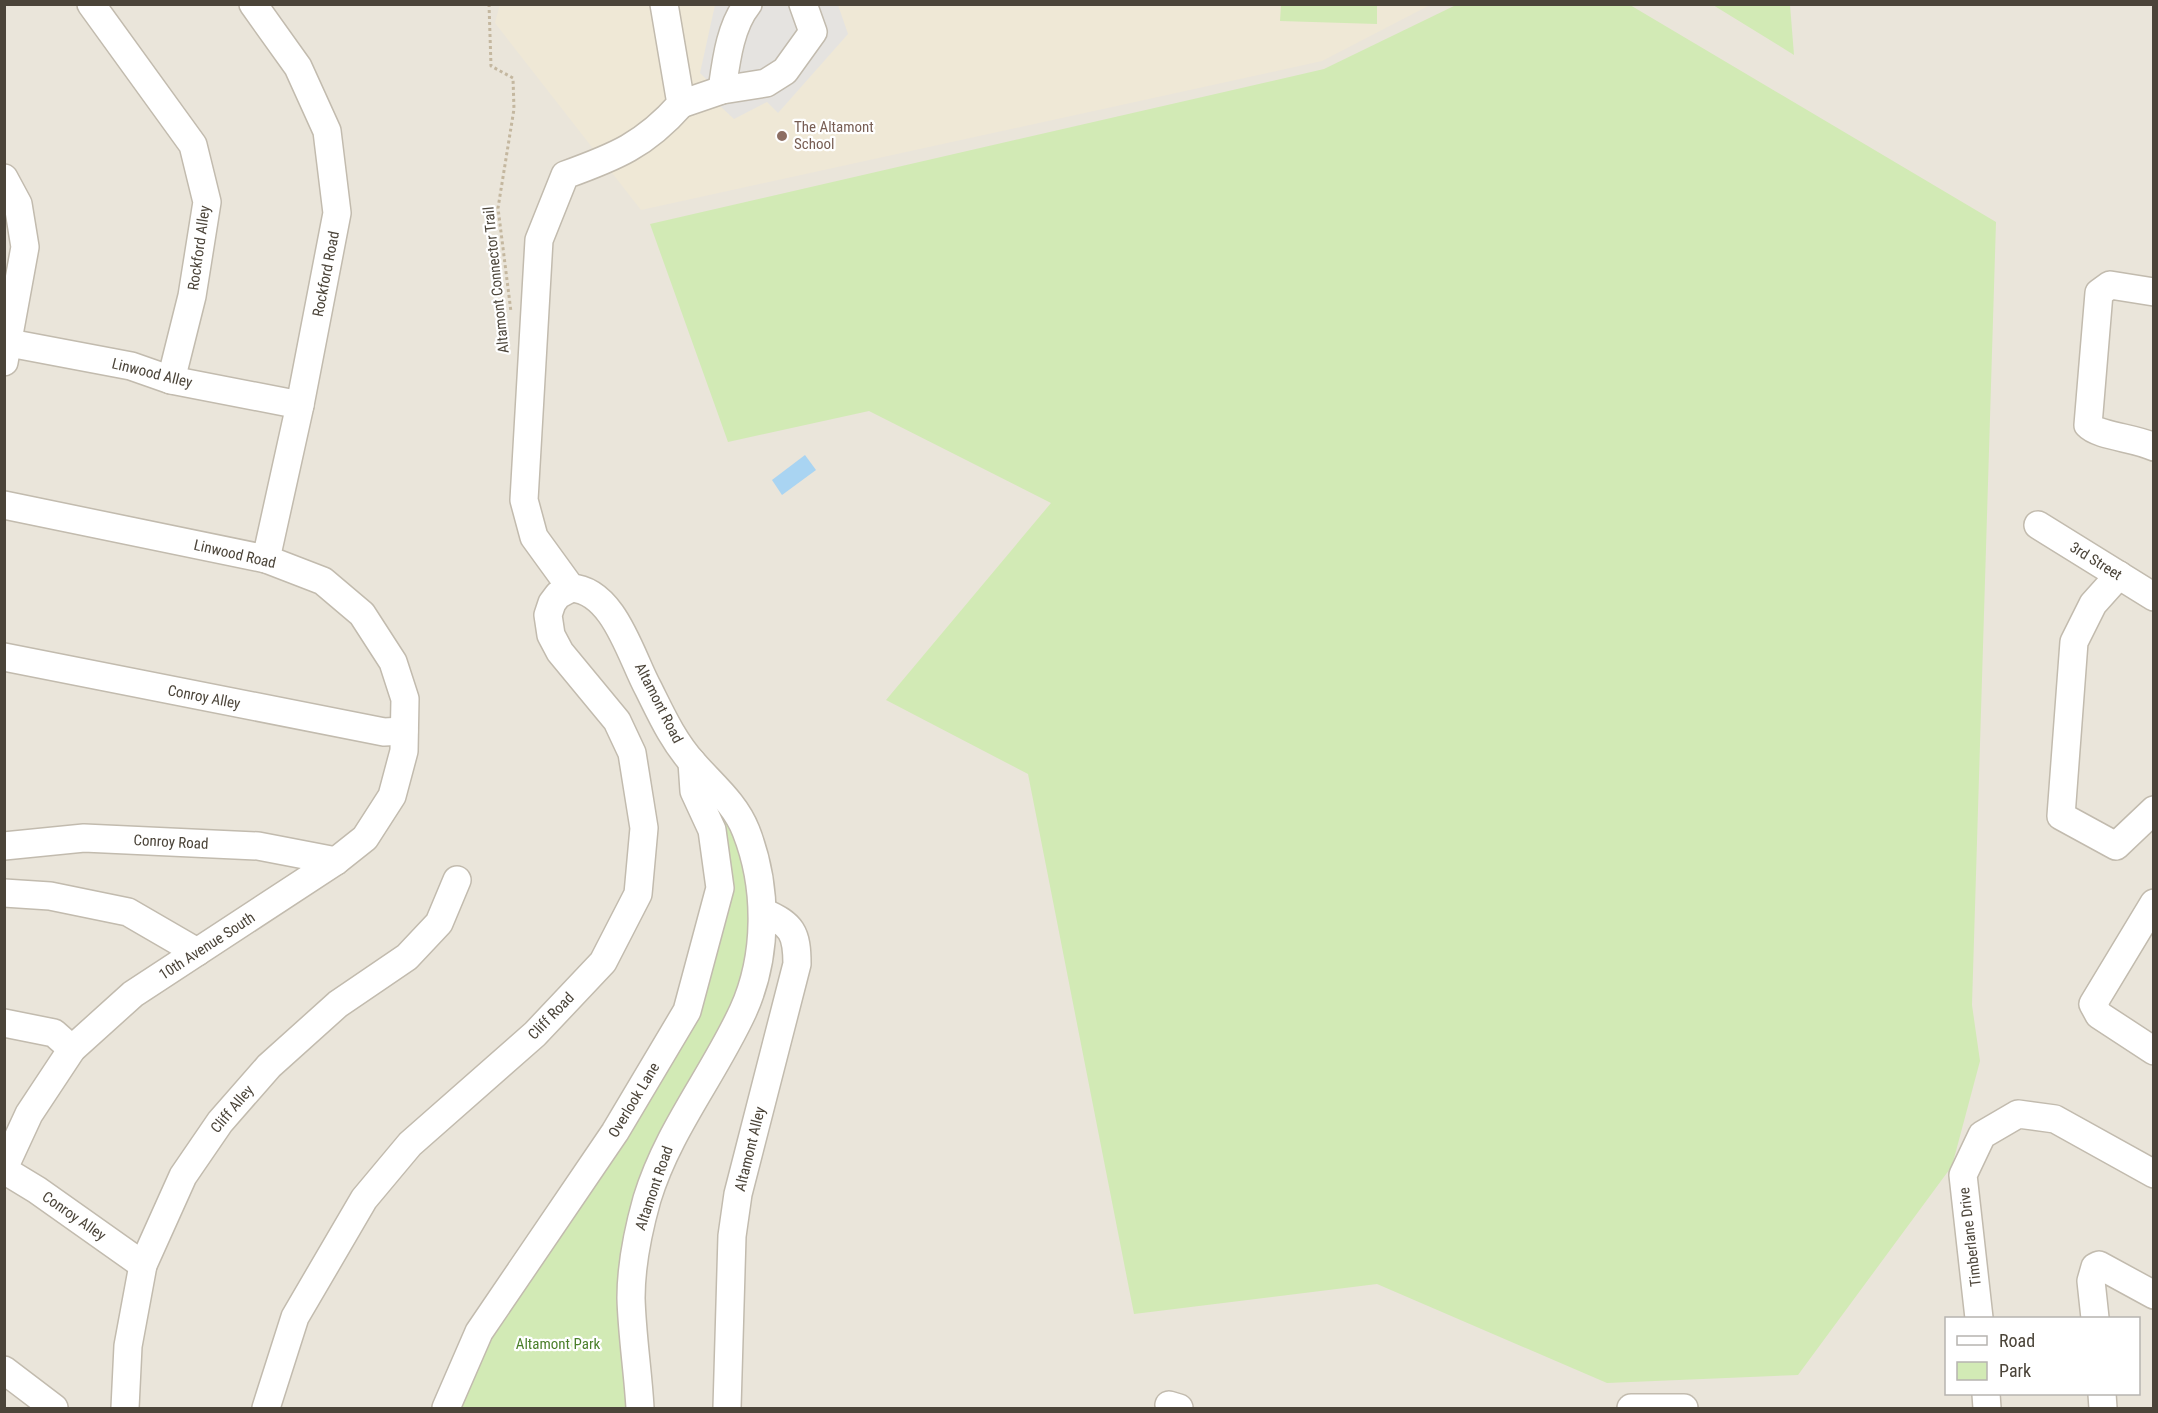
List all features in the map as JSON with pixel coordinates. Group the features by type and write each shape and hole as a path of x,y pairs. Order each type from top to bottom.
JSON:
{"street":[{"name":"Rockford Alley","path":"91,4 193,145 207,202 192,296 171,380"},
{"name":"Rockford Road","path":"253,4 298,67 327,131 338,213 300,405 266,559"},
{"path":"664,4 681,104"},
{"path":"723,90 726,62 741,13 748,4"},
{"path":"571,588 534,537 524,500 539,240 565,175 617,157 661,126 681,104 723,90 766,83 784,71 813,32 803,4"},
{"path":"4,178 18,204 26,247 6,349"},
{"path":"2154,292 2110,285 2099,293 2088,425 2094,431 2143,441 2154,447"},
{"name":"Linwood Alley","path":"6,349 131,366 171,380 300,405"},
{"name":"Linwood Road","path":"4,505 266,559 322,581 362,614 393,662 405,699 404,731"},
{"name":"3rd Street","path":"2038,525 2154,597"},
{"path":"2119,575 2093,604 2074,642 2061,816 2116,846 2154,810"},
{"name":"Altamont Road","path":"571,588 582,588 595,595 604,606 632,649 646,684 671,733 692,762 723,794 746,831 755,862 763,912 761,944 744,1009 661,1158 637,1238 631,1299 640,1408"},
{"name":"Cliff Road","path":"266,1408 295,1317 363,1199 410,1144 535,1034 603,962 638,894 644,828 632,753 616,721 560,652 551,635 548,615 552,603 558,595 571,588"},
{"name":"Conroy Alley","path":"4,657 384,732 404,731"},
{"name":"10th Avenue South","path":"4,1169 29,1114 72,1049 133,994 336,861 365,838 392,796 404,751 404,731"},
{"name":"Overlook Lane","path":"446,1408 479,1332 615,1132 687,1011 720,888 712,830 694,791 692,762"},
{"name":"Conroy Road","path":"4,846 84,838 258,846 336,861"},
{"name":"Cliff Alley","path":"125,1408 128,1346 143,1265 183,1176 219,1122 268,1066 338,1004 407,957 439,922 457,880"},
{"path":"4,893 50,896 128,912 197,952"},
{"path":"2154,903 2093,1004 2099,1015 2154,1051"},
{"name":"Altamont Alley","path":"726,1408 732,1236 738,1194 797,964 797,942 789,927 781,920 763,912"},
{"path":"4,1023 54,1033 72,1049"},
{"name":"Timberlane Drive","path":"1979,1317 1963,1175 1982,1135 2018,1114 2055,1119 2154,1174"},
{"name":"Conroy Alley","path":"4,1169 143,1265"},
{"path":"2095,1317 2091,1281 2095,1267 2099,1264 2154,1295"},
{"path":"4,1370 54,1408"},
{"path":"1631,1408 1684,1408"}],"path":[{"name":"Altamont Connector Trail","path":"489,4 491,66 513,78 514,109 498,208 508,302 513,321"}],"shaded area":[{"name":"The Altamont School","path":"500,4 1430,5 1322,61 641,210 495,23"},
{"path":"5,5 2153,5 2153,1408 5,1408"},
{"path":"715,5 838,5 848,34 778,113 767,102 734,119 720,106 712,85 700,73"}],"green space":[{"path":"1281,5 1377,5 1377,24 1280,21"},
{"path":"1456,5 1630,5 1996,222 1972,1005 1980,1061 1952,1166 1798,1375 1607,1383 1377,1284 1134,1314 1028,774 886,700 1051,503 869,411 728,442 650,224 1324,69"},
{"path":"1713,5 1790,5 1794,55"},
{"name":"Altamont Park","path":"703,794 728,817 744,867 751,913 745,961 731,1009 650,1155 634,1200 628,1408 456,1408 469,1371 599,1166 721,920"}],"water":[{"path":"805,455 816,470 782,495 772,480"}],"place":[{"name":"The Altamont School","path":"782,136"}]}
